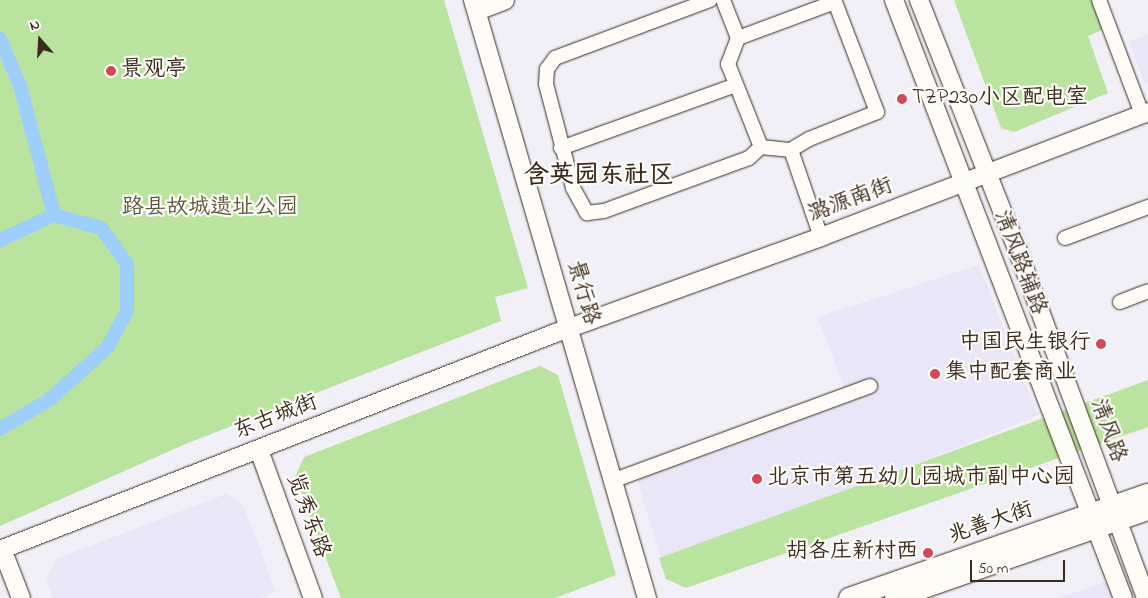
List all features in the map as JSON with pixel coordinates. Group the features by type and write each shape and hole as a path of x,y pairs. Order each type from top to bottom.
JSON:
{"main road":[{"name":"兆善大街","path":"1114,515 1148,494"},
{"name":"兆善大街","path":"848,598 1114,515 1148,510"},
{"name":"兆善大街","path":"895,598 1093,522"}],"street":[{"path":"475,5 505,0"},
{"path":"710,0 555,58 547,69 546,84 561,148 573,188 586,212 604,211 749,158 761,148 792,150 809,139 877,112 835,2 738,38"},
{"path":"723,0 738,38 728,64 761,148"},
{"name":"清风路辅路","path":"894,0 1123,598"},
{"name":"清风路","path":"919,0 1146,598"},
{"path":"1099,0 1145,113"},
{"name":"景行路","path":"475,5 647,598"},
{"path":"561,148 736,85"},
{"name":"潞源南街","path":"569,329 821,237 1145,113"},
{"path":"792,150 821,237"},
{"path":"1065,238 1148,207"},
{"path":"1120,302 1148,291"},
{"name":"东古城街","path":"1,549 569,329"},
{"path":"612,481 870,386"},
{"name":"览秀东路","path":"259,450 313,598"},
{"path":"1,549 21,598"}],"shaded area":[{"path":"1148,34 1148,83 1145,84 1129,42"},
{"path":"979,265 1038,415 878,479 661,558 637,479 845,390 818,317"},
{"path":"226,494 243,504 276,592 261,598 53,598 46,579 56,559"},
{"path":"1108,581 1115,598 1058,598"}],"green space":[{"name":"路县故城遗址公园","path":"0,0 444,0 528,288 495,297 501,321 188,443 0,526"},
{"path":"954,0 1093,0 1104,29 1088,36 1108,93 1014,132 1001,128"},
{"path":"540,366 558,375 616,575 555,598 341,598 295,477 304,457"},
{"path":"1148,380 1148,427 686,588 666,579 659,558"}],"waterway":[{"path":"0,39 20,86 54,215 0,240"},
{"path":"0,429 49,400 107,348 127,311 127,264 101,228 54,215"}],"place":[{"name":"景观亭","path":"111,71"},
{"name":"TZP230小区配电室","path":"902,99"},
{"name":"中国民生银行","path":"1101,344"},
{"name":"集中配套商业","path":"935,374"},
{"name":"北京市第五幼儿园城市副中心园","path":"757,479"},
{"name":"胡各庄新村西","path":"928,553"}],"district":[{"name":"含英园东社区","path":"599,176"}]}
